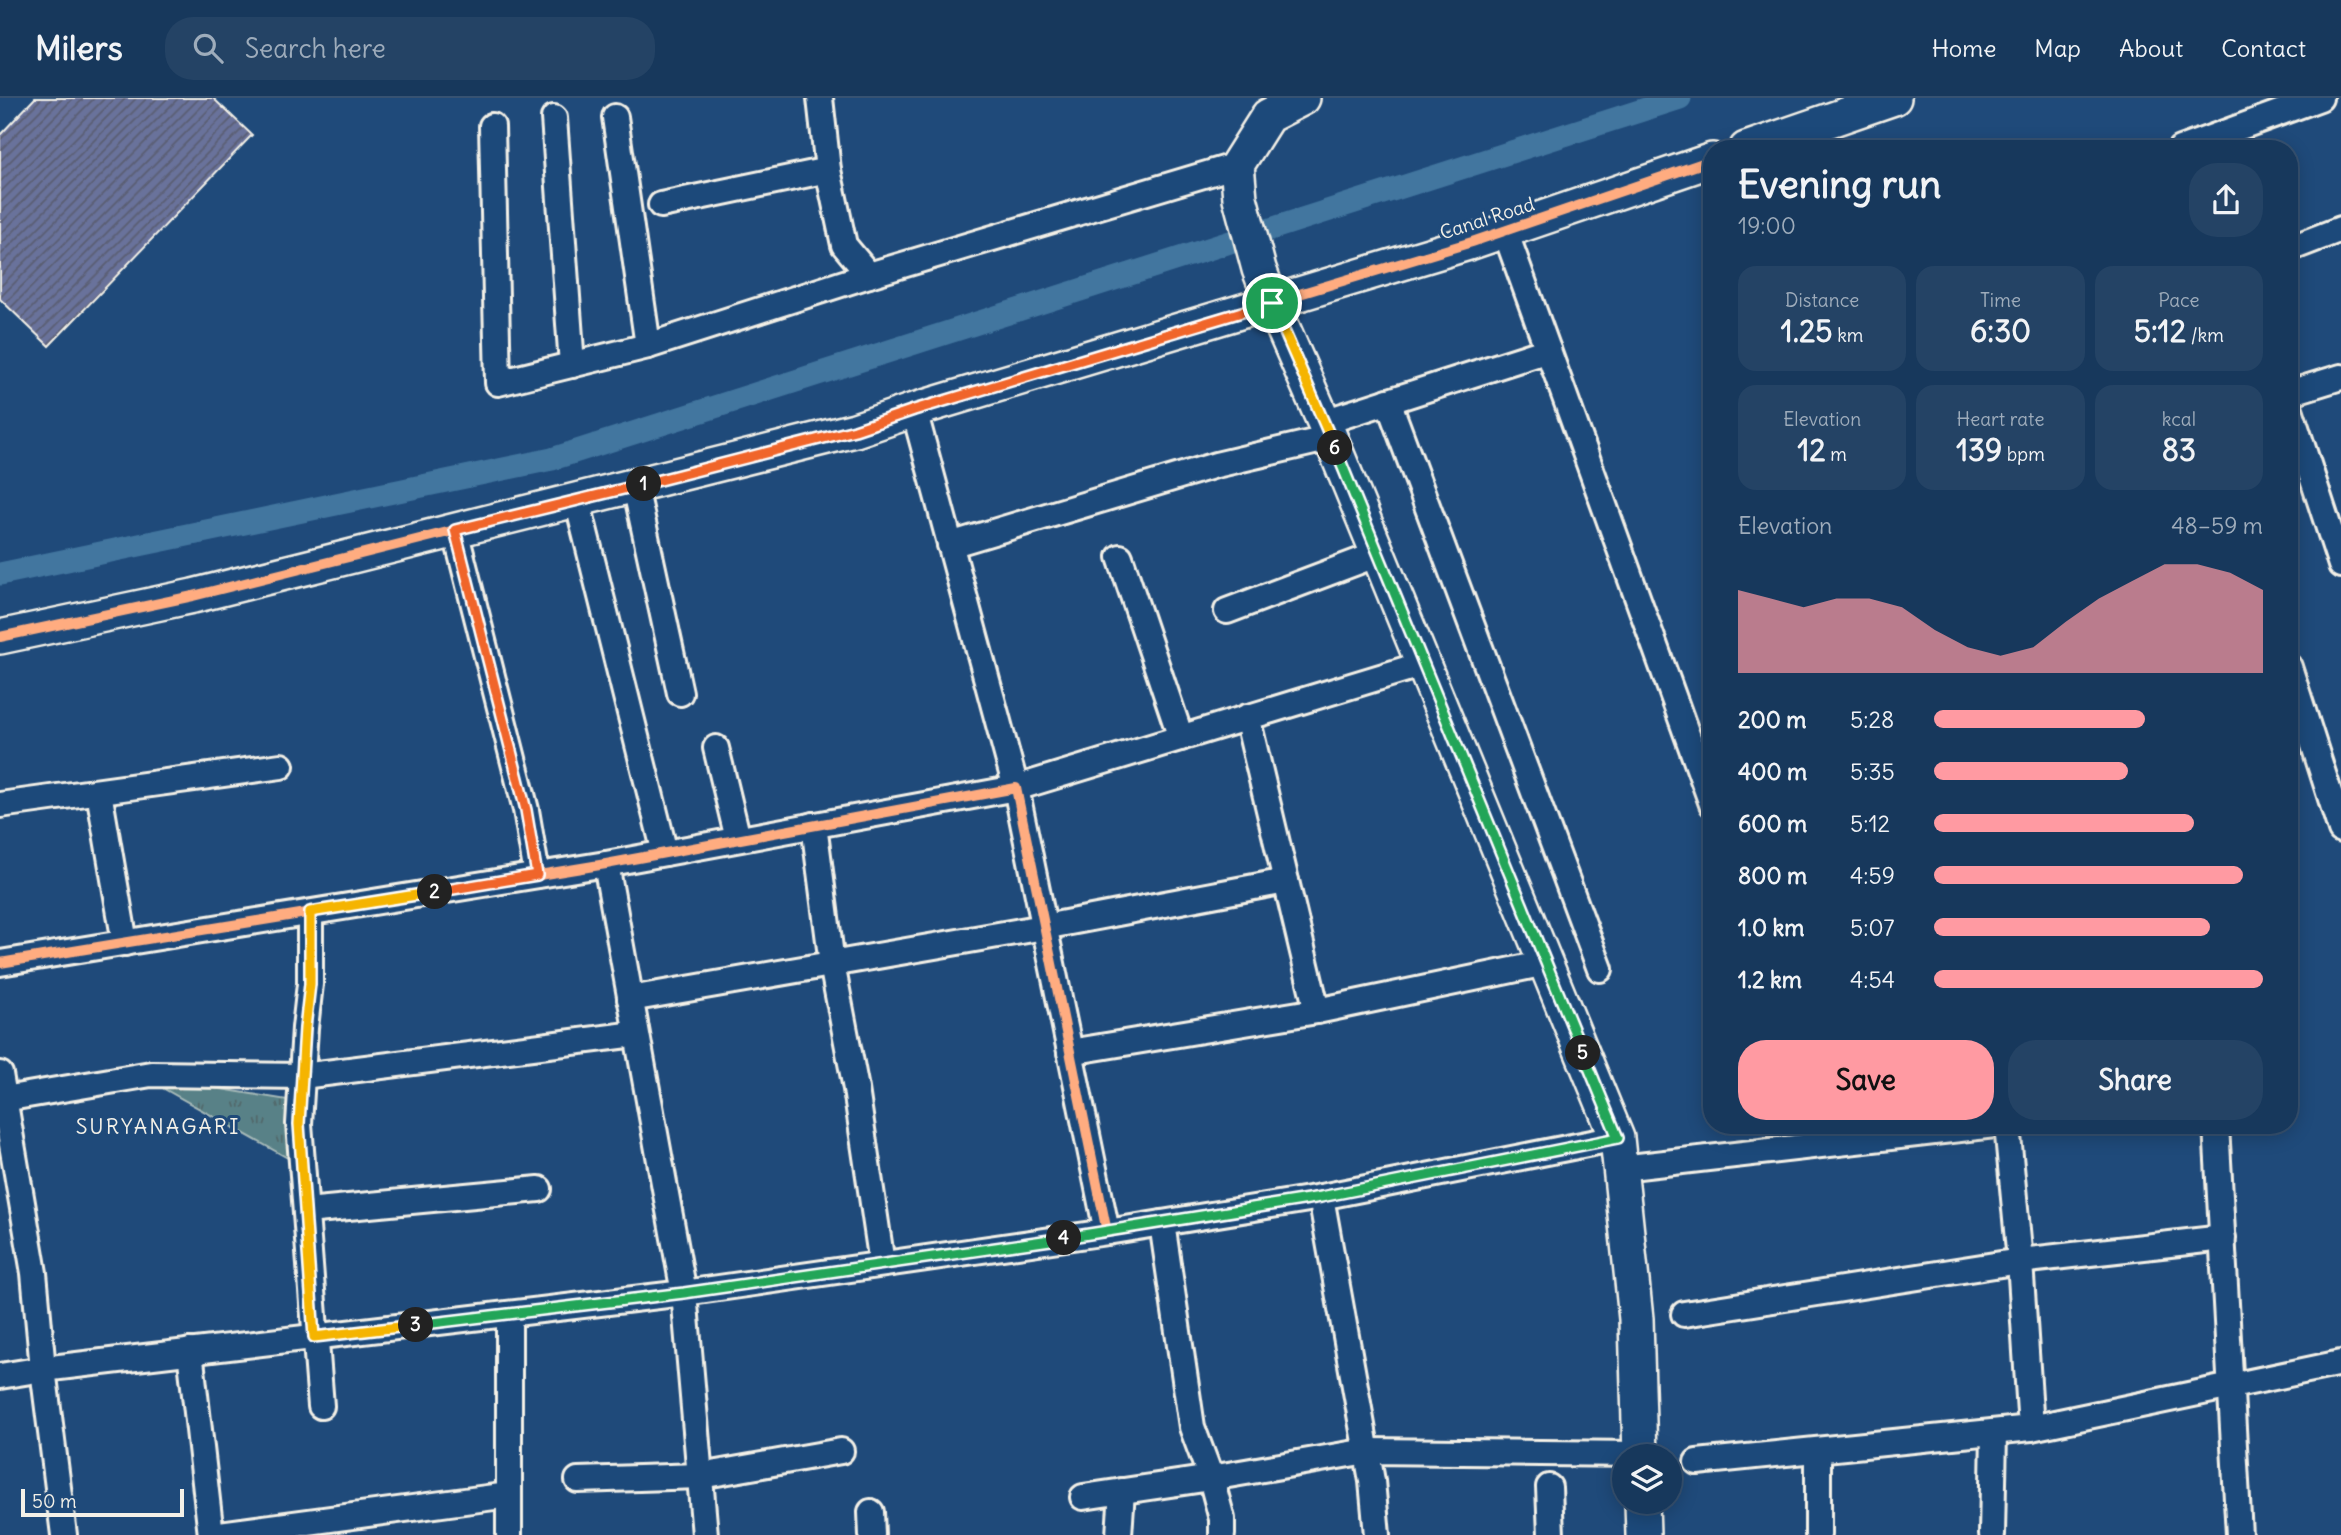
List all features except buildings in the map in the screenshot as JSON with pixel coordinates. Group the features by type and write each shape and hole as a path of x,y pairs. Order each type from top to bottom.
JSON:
{"street":[{"path":"820,98 828,170 844,245 869,275"},
{"path":"1303,98 1268,116 1237,165 1240,198 1259,268 1272,303 1327,430 1546,963 1619,1153 1636,1319 1640,1444"},
{"path":"1772,140 1894,98"},
{"path":"2205,140 2320,98"},
{"path":"615,117 648,346"},
{"path":"554,118 572,365"},
{"path":"492,126 498,383 648,346 869,275 1237,165"},
{"name":"Canal Road","path":"0,637 193,596 855,430 1505,231 1703,163"},
{"path":"661,205 828,170"},
{"path":"2298,246 2341,229"},
{"path":"1505,231 1703,779"},
{"path":"950,545 1327,430 1388,401 1548,350"},
{"path":"2298,390 2341,377"},
{"path":"1388,401 1601,969"},
{"path":"914,410 1016,788 1107,1232"},
{"path":"2298,429 2333,517 2341,565"},
{"path":"635,486 680,693"},
{"path":"577,500 665,853"},
{"path":"455,530 526,810 537,875"},
{"path":"1227,611 1378,554"},
{"path":"1120,557 1181,738"},
{"path":"0,964 606,864 1016,788 1423,664"},
{"path":"2298,695 2341,830"},
{"path":"1247,717 1317,1011"},
{"path":"716,748 738,839"},
{"path":"0,805 281,766"},
{"path":"99,792 124,943"},
{"path":"814,825 832,964 856,1089 882,1264"},
{"path":"606,864 684,1293 705,1535"},
{"path":"630,999 1044,927 1286,881"},
{"path":"310,912 310,984 299,1124 321,1406"},
{"path":"1070,1052 1317,1011 1546,963"},
{"path":"64,1535 34,1273 1,1084 151,1074 302,1076 636,1034"},
{"path":"2008,1134 2020,1261 2031,1428"},
{"path":"2217,1134 2239,1535"},
{"path":"0,1376 684,1293 1107,1232 1619,1153 1822,1135"},
{"path":"306,1211 539,1189"},
{"path":"1321,1197 1372,1481 1377,1535"},
{"path":"1162,1223 1192,1427 1211,1478 1222,1519 1222,1535"},
{"path":"1684,1314 2020,1261 2223,1238"},
{"path":"509,1314 509,1535"},
{"path":"190,1351 211,1535 509,1495"},
{"path":"1697,1462 2031,1428 2341,1363"},
{"path":"1992,1535 1994,1432"},
{"path":"1818,1450 1818,1535"},
{"path":"578,1480 700,1476 841,1451"},
{"path":"1083,1497 1367,1451 1612,1455"},
{"path":"1549,1487 1551,1535"},
{"path":"1119,1535 1122,1491"},
{"path":"1642,1514 1643,1535"}],"green space":[{"path":"141,1076 294,1101 302,1166"}],"waterway":[{"path":"0,574 552,459 1680,98"}],"cycle path":[{"path":"0,637 193,596 855,430 1472,242 1703,163"},
{"path":"0,963 606,864 1016,788 1107,1232 1321,1197"}],"district":[{"name":"SURYANAGARI","path":"158,1127"}],"route":[{"path":"1272,303 1324,422 1618,1138 1321,1197 1107,1232 684,1293 314,1337 299,1124 310,984 310,912 537,875 526,810 455,530 855,430 1272,303"}]}
